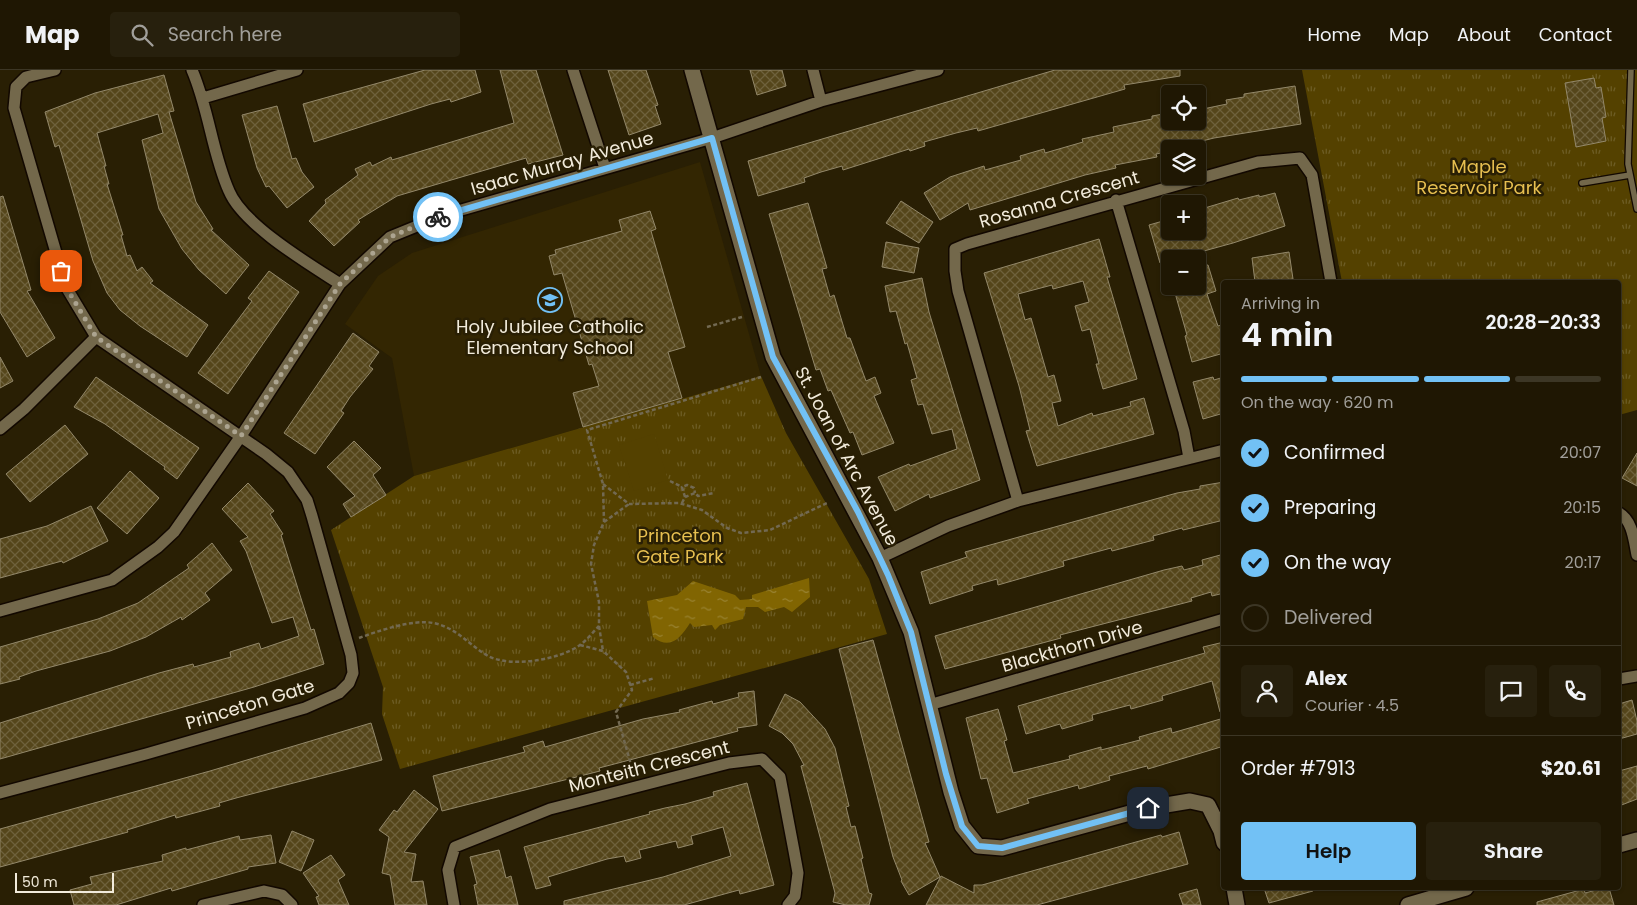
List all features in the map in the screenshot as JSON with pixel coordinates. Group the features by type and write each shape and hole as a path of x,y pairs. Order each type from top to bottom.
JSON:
{"street":[{"path":"0,429 24,409 96,337 66,287 14,108 16,87 26,77 55,70"},
{"path":"192,70 203,98 229,193 260,229 340,284"},
{"path":"203,98 297,70"},
{"path":"573,70 605,168"},
{"name":"St. Joan of Arc Avenue","path":"692,70 773,357 880,558 911,632 951,792 962,826 978,846 1002,848 1140,810 1190,801 1208,805 1221,831"},
{"path":"813,70 822,101"},
{"name":"Isaac Murray Avenue","path":"0,611 112,580 138,562 174,532 241,436 340,284 380,245 402,232 444,215 712,138 822,101 938,70"},
{"name":"Rosanna Crescent","path":"1018,501 958,291 954,271 955,249 1116,200 1258,162 1300,158 1312,176 1331,280"},
{"path":"1116,200 1184,431 1189,458"},
{"name":"Princeton Gate","path":"0,793 146,754 325,700 339,693 349,683 353,673 348,641 307,500 288,472 241,436 96,337"},
{"path":"880,558 948,526 1018,501 1221,451"},
{"path":"1621,516 1632,531 1637,555"},
{"name":"Blackthorn Drive","path":"929,705 1221,620"},
{"path":"1621,679 1637,676"},
{"name":"Monteith Crescent","path":"454,905 448,870 455,847 550,809 729,763 762,760 780,777 798,873 795,896 788,905"},
{"path":"1621,844 1637,840"},
{"path":"1234,890 1237,905"},
{"path":"1408,905 1459,890"},
{"path":"203,905 264,891 282,895 292,905"}],"lane":[{"path":"1631,70 1628,164 1637,209"},
{"path":"1582,183 1630,175"}],"path":[{"path":"707,327 742,317"},
{"path":"603,651 598,626 598,602 591,564 594,545 604,522 603,484 587,430 760,377"},
{"path":"670,480 682,487 685,497 682,504"},
{"path":"603,484 629,504"},
{"path":"682,487 690,485 694,494"},
{"path":"685,497 694,494 698,496 714,493"},
{"path":"604,522 629,504 682,504 702,510 727,528 741,533 770,530 827,503"},
{"path":"348,641 398,626 431,622 448,626 490,657 514,662 535,661 580,645 598,626"},
{"path":"580,645 603,651 626,672 632,690 616,712 634,775"},
{"path":"630,685 656,678"}],"shaded area":[{"name":"Holy Jubilee Catholic Elementary School","path":"700,162 761,376 414,476 392,358 345,324 378,276 412,253"}],"green space":[{"name":"Maple Reservoir Park","path":"1302,70 1637,70 1637,410 1621,414 1621,280 1342,280"},
{"name":"Princeton Gate Park","path":"761,376 786,433 869,579 887,634 400,769 382,714 383,687 331,530 414,476"},
{"path":"654,434 668,480 634,491 619,445"}],"water":[{"path":"809,578 810,597 792,612 784,607 765,612 758,607 746,607 743,619 720,625 715,630 712,625 694,627 690,623 679,637 670,642 665,643 653,637 647,601 677,595 693,581 735,595 740,600 752,599 752,595"}],"building":[{"path":"425,70 475,70 481,92 451,102 450,99 431,104 314,142 303,104"},
{"path":"500,70 536,70 563,155 528,164 526,158 397,196 358,220 360,222 334,246 309,221 326,203 325,200 358,175 355,169 370,162 372,166 391,157 392,160 514,123"},
{"path":"608,70 646,70 658,105 655,106 661,124 629,135"},
{"path":"750,70 782,70 786,86 757,95"},
{"path":"1055,70 1180,70 1180,76 1124,85 1125,89 978,131 977,128 924,142 925,146 910,151 909,149 843,170 842,166 821,172 804,178 805,182 758,196 748,161"},
{"path":"164,75 174,111 169,112 196,202 213,229 211,230 249,265 226,294 199,270 182,249 159,209 142,140 163,133 158,114 97,133 106,166 104,166 109,184 107,184 123,235 121,235 127,256 130,255 137,271 142,267 153,281 150,283 208,325 187,357 140,326 120,310 107,293 93,261 59,145 55,147 45,112 95,93"},
{"path":"1594,78 1596,88 1601,87 1606,117 1602,118 1606,141 1576,147 1565,83"},
{"path":"1295,86 1301,124 1206,140 1161,140 1161,153 1156,154 1157,157 1115,165 1116,168 1085,175 970,210 968,203 940,220 924,193 950,177 984,166 985,170 1021,160 1020,156 1044,149 1045,153 1083,142 1082,139 1114,132 1113,127 1152,119 1152,116 1161,114 1161,130 1206,130 1206,108 1227,104 1226,100 1244,97 1244,94"},
{"path":"277,106 292,159 296,158 302,172 314,187 287,208 269,186 266,187 257,168 242,115"},
{"path":"1275,193 1285,226 1206,250 1161,250 1160,263 1149,225 1161,222 1161,240 1206,240 1206,208 1238,198 1239,200 1259,195 1259,197"},
{"path":"3,196 31,290 27,291 55,338 27,357 0,312 0,197"},
{"path":"901,201 933,222 919,243 886,223"},
{"path":"808,203 827,268 822,269 830,297 834,295 847,338 850,338 866,381 875,377 881,393 874,396 894,443 862,455 853,432 850,433 831,390 828,391 820,369 816,370 769,214"},
{"path":"650,211 656,229 651,231 685,347 668,352 682,398 583,427 573,393 599,386 592,364 589,365 562,273 554,275 549,256 556,254 555,250 622,231 619,220"},
{"path":"1099,239 1110,277 1107,277 1137,379 1103,389 1096,364 1099,364 1090,329 1082,331 1075,306 1089,302 1083,281 1053,289 1052,285 1018,294 1025,320 1031,318 1048,377 1054,375 1061,401 1052,403 1058,426 1092,413 1093,416 1131,406 1130,402 1144,398 1154,434 1037,466 1026,431 1030,430 1019,386 984,273"},
{"path":"886,242 919,248 914,273 882,267"},
{"path":"1289,252 1293,279 1255,280 1252,258"},
{"path":"1206,265 1208,265 1216,291 1207,294 1218,326 1221,325 1221,354 1192,362 1185,336 1187,335 1176,295 1206,295"},
{"path":"269,271 299,292 228,394 198,373 252,301 248,298"},
{"path":"922,278 929,312 980,480 930,498 929,494 895,511 878,477 909,464 910,466 957,449 952,429 932,434 923,404 918,405 911,380 917,378 896,311 890,312 885,286"},
{"path":"353,333 379,352 369,366 373,369 350,397 341,411 344,413 315,454 284,433"},
{"path":"0,357 13,381 0,388"},
{"path":"96,377 199,448 177,479 164,469 165,467 105,424 74,407"},
{"path":"1213,377 1214,380 1221,378 1221,414 1203,419 1193,382"},
{"path":"65,425 88,454 30,502 6,474"},
{"path":"354,441 381,468 373,475 386,495 351,517 343,504 355,496 327,467"},
{"path":"1637,453 1637,486 1622,478"},
{"path":"130,471 159,498 127,534 97,508"},
{"path":"1221,482 1221,521 1183,530 1182,528 1153,536 1154,540 1112,551 1111,548 1063,561 1064,566 998,585 997,579 972,586 973,590 930,604 921,572 967,557 965,552 1177,493 1200,489 1200,486"},
{"path":"248,483 274,511 270,514 283,534 281,535 311,630 314,629 324,664 254,687 0,759 0,723 159,673 193,664 194,667 231,657 230,652 259,643 261,649 299,636 293,617 272,623 246,551 240,541 248,537 222,509"},
{"path":"91,506 108,541 63,563 62,561 0,578 0,539 47,526"},
{"path":"212,543 232,570 205,593 210,600 182,620 181,617 146,637 110,651 36,671 19,677 20,679 0,684 0,647 98,619 138,603 189,568 187,565"},
{"path":"1221,555 1221,594 1212,596 1211,592 1191,598 1192,601 1060,635 1061,638 945,669 935,636 1164,570 1182,566 1184,570 1203,565 1202,560"},
{"path":"873,640 929,842 925,843 940,877 909,895 901,881 893,857 839,649"},
{"path":"1221,643 1221,712 1212,681 1162,696 1163,700 1131,709 1130,705 1092,715 1093,720 1062,729 1060,724 1026,734 1018,706 1205,653 1203,647"},
{"path":"754,691 757,725 737,728 738,731 599,768 600,771 442,811 433,776 525,752 523,747 543,741 545,747 643,719 680,712 679,710 712,701 713,704 739,697 738,693"},
{"path":"785,694 800,702 825,729 835,748 849,806 846,807 851,827 855,826 869,893 872,894 869,905 846,905 833,902 835,893 801,766 804,765 793,744 782,733 769,726"},
{"path":"1632,700 1637,721 1637,734 1621,738 1621,703"},
{"path":"998,709 1007,740 1004,741 1013,773 1070,759 1069,756 1101,747 1101,750 1140,740 1139,737 1171,728 1172,733 1221,719 1221,747 1148,769 1147,766 1109,776 1110,780 1079,789 1078,785 1027,799 1029,803 997,813 987,778 981,779 966,718"},
{"path":"371,723 382,760 236,798 219,803 220,806 176,818 175,815 127,830 128,832 0,867 0,829 210,771"},
{"path":"1637,766 1637,799 1621,805 1621,770"},
{"path":"747,783 774,885 740,894 739,890 684,905 564,905 564,901 663,877 731,856 723,827 691,836 693,844 678,848 676,841 639,850 641,858 626,862 624,856 607,859 548,877 551,885 536,889 524,847 714,796 713,792"},
{"path":"414,790 438,809 404,852 416,854 411,882 423,881 427,905 395,905 390,875 382,873 389,837 379,830 394,810 397,812"},
{"path":"292,831 314,840 301,871 279,862"},
{"path":"1179,832 1188,864 1037,905 926,905 941,876 974,893 974,885 982,885 1161,835 1162,837"},
{"path":"271,835 276,863 248,867 248,869 172,891 171,888 116,905 74,905 70,890 92,884 90,877 163,861 162,855 186,848 186,850 239,836 240,840"},
{"path":"499,850 506,878 511,876 518,905 478,905 474,885 477,884 470,857"},
{"path":"331,855 345,875 338,880 349,905 319,905 316,897 319,896 303,873"},
{"path":"1197,889 1201,905 1183,905 1179,894"},
{"path":"1265,890 1313,890 1313,891 1269,903"},
{"path":"1580,890 1584,890 1585,893 1596,890 1610,890 1614,905 1537,905 1537,902"}],"way so far":[{"path":"61,271 66,287 96,337 241,436 340,284 390,237 438,217"}],"place":[{"name":"Holy Jubilee Catholic Elementary School","path":"550,300"}],"route":[{"path":"438,217 534,191 605,168 712,138 773,357 858,512 880,558 911,632 936,737 962,826 978,846 1002,848 1148,808"}]}
